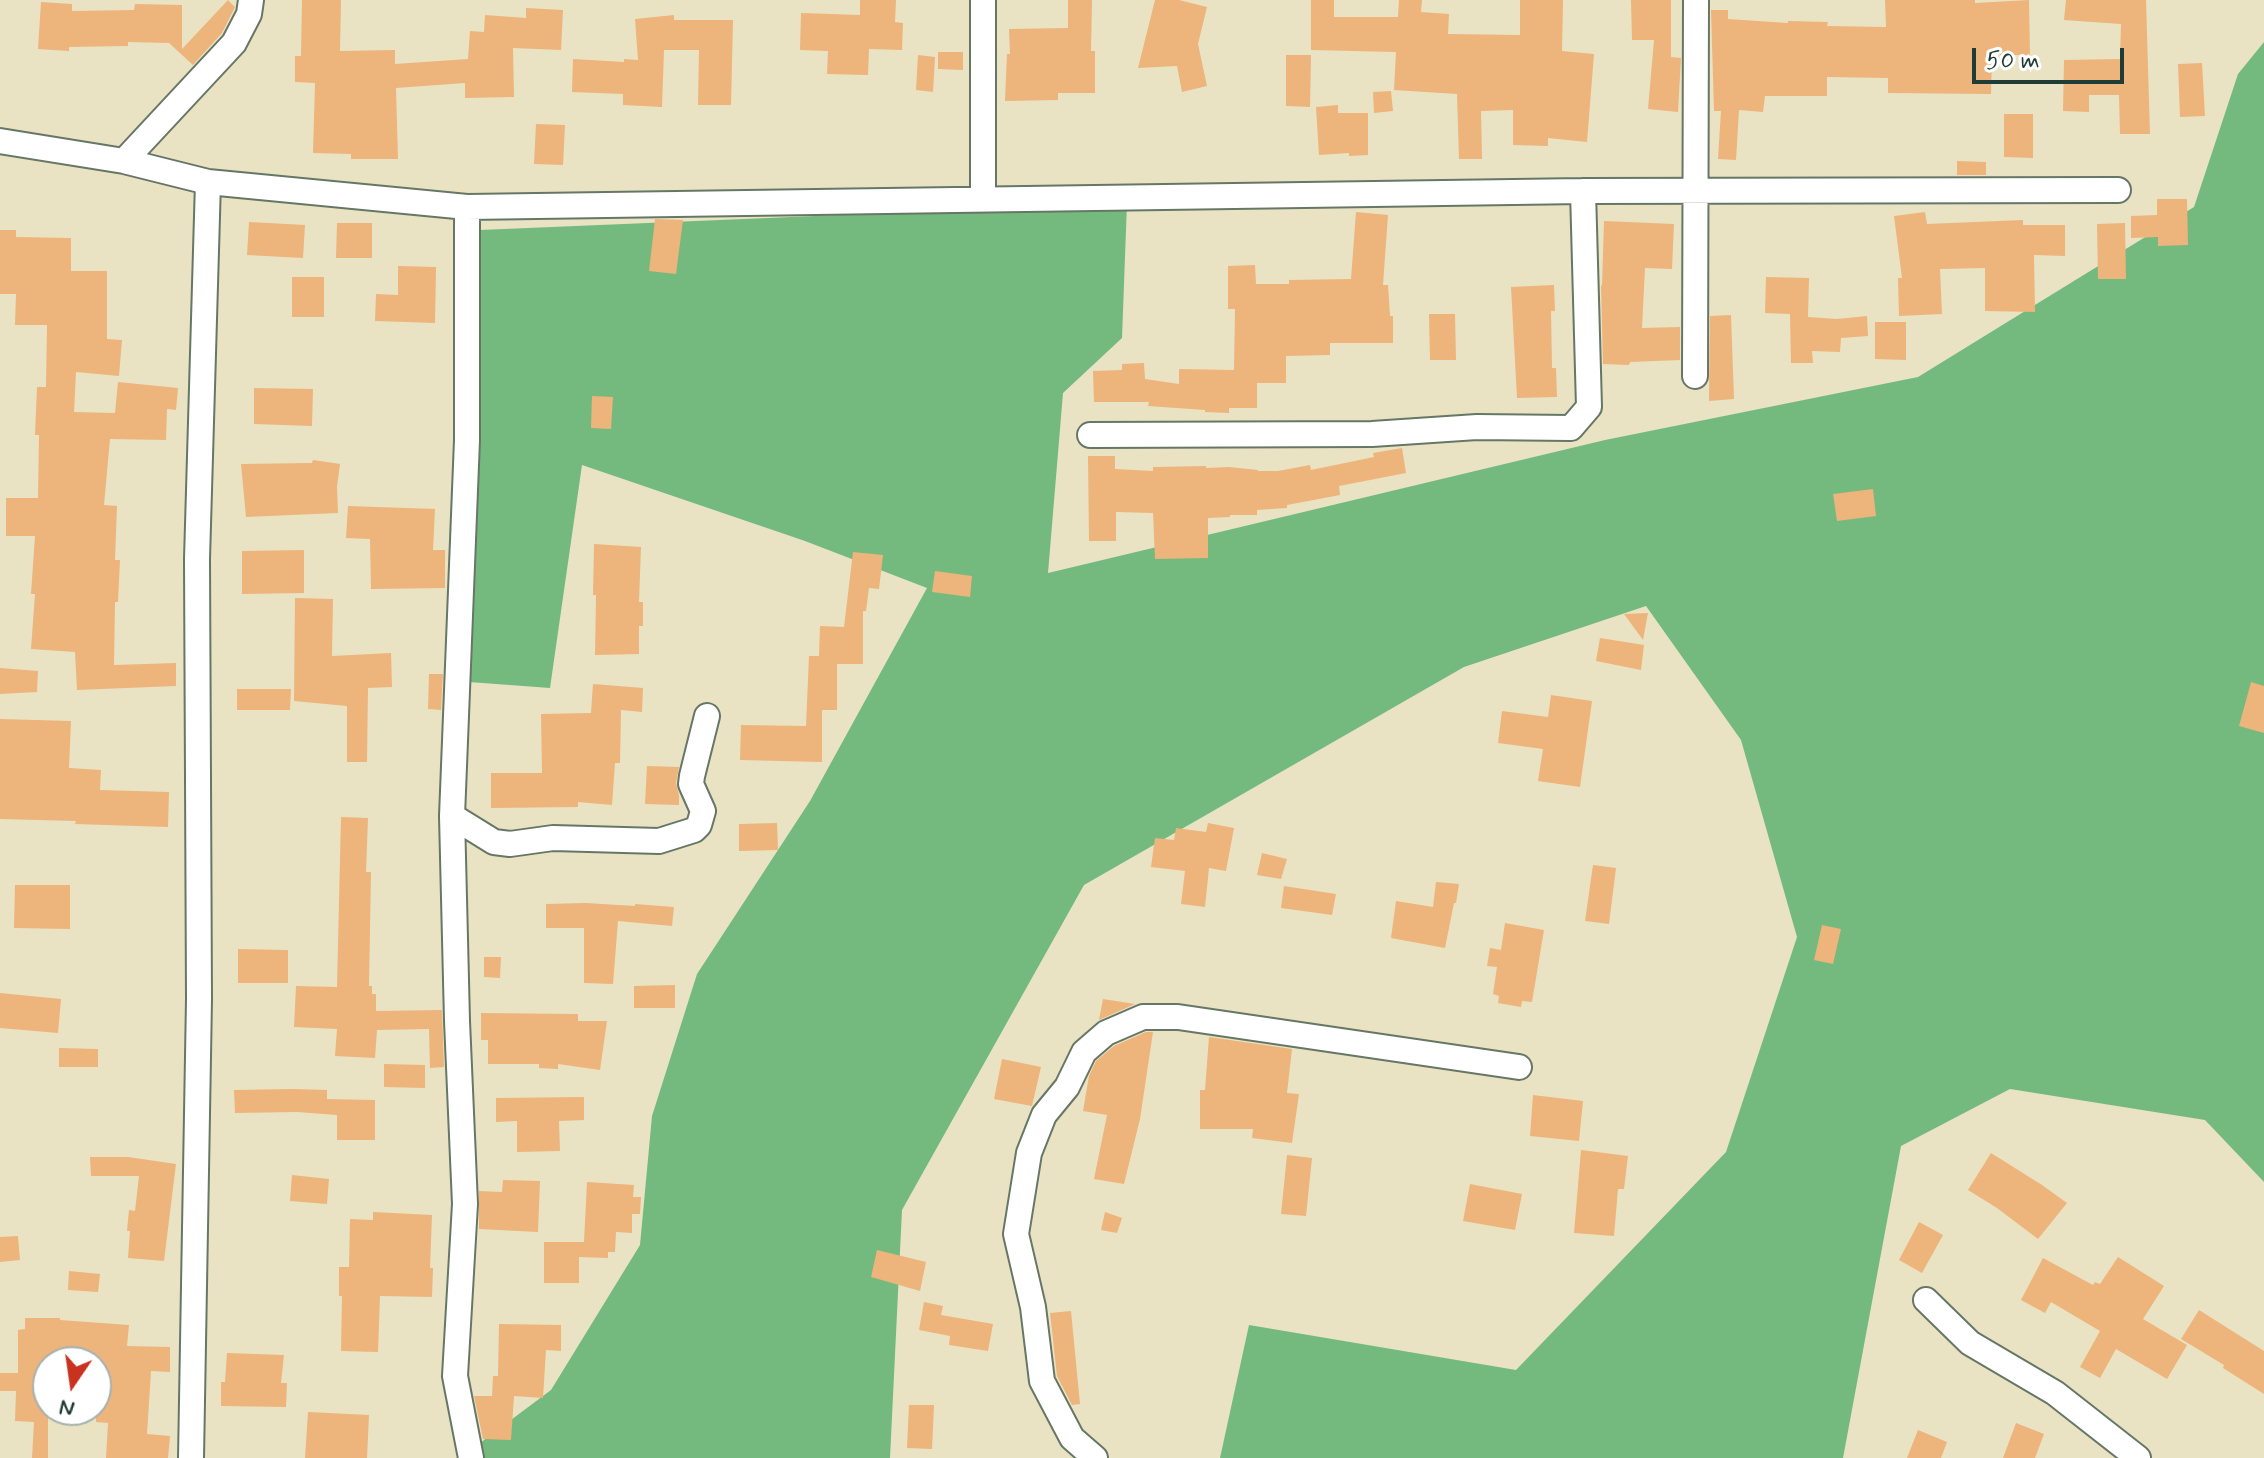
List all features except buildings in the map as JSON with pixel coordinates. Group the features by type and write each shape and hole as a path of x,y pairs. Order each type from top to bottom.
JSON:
{"street":[{"path":"124,161 234,43 249,14 251,0"},
{"path":"983,0 983,199"},
{"path":"1695,376 1696,0"},
{"path":"0,141 124,161 208,182 467,207 1583,191 2118,190"},
{"path":"191,1458 199,999 197,559 208,182"},
{"path":"1090,435 1372,434 1477,427 1571,428 1589,407 1583,191"},
{"path":"467,207 467,440 452,816 465,1204 455,1376 471,1458"},
{"path":"452,816 494,842 510,844 553,838 659,841 694,830 703,811 691,784 707,716"},
{"path":"1095,1458 1072,1438 1042,1381 1033,1307 1016,1234 1029,1153 1044,1115 1067,1087 1084,1052 1106,1033 1143,1017 1178,1017 1519,1067"},
{"path":"1926,1300 1970,1343 2055,1393 2138,1458"}],"green space":[{"path":"2264,42 2264,1182 2205,1120 2010,1089 1901,1146 1843,1458 1220,1458 1249,1325 1516,1370 1726,1152 1797,937 1741,740 1646,606 1464,667 1084,885 902,1210 890,1458 460,1458 551,1390 640,1245 652,1116 697,974 810,801 927,588 805,541 582,465 550,688 469,682 480,230 1127,203 1122,338 1063,393 1048,573 1605,440 1918,377 2194,207 2238,74"}]}
